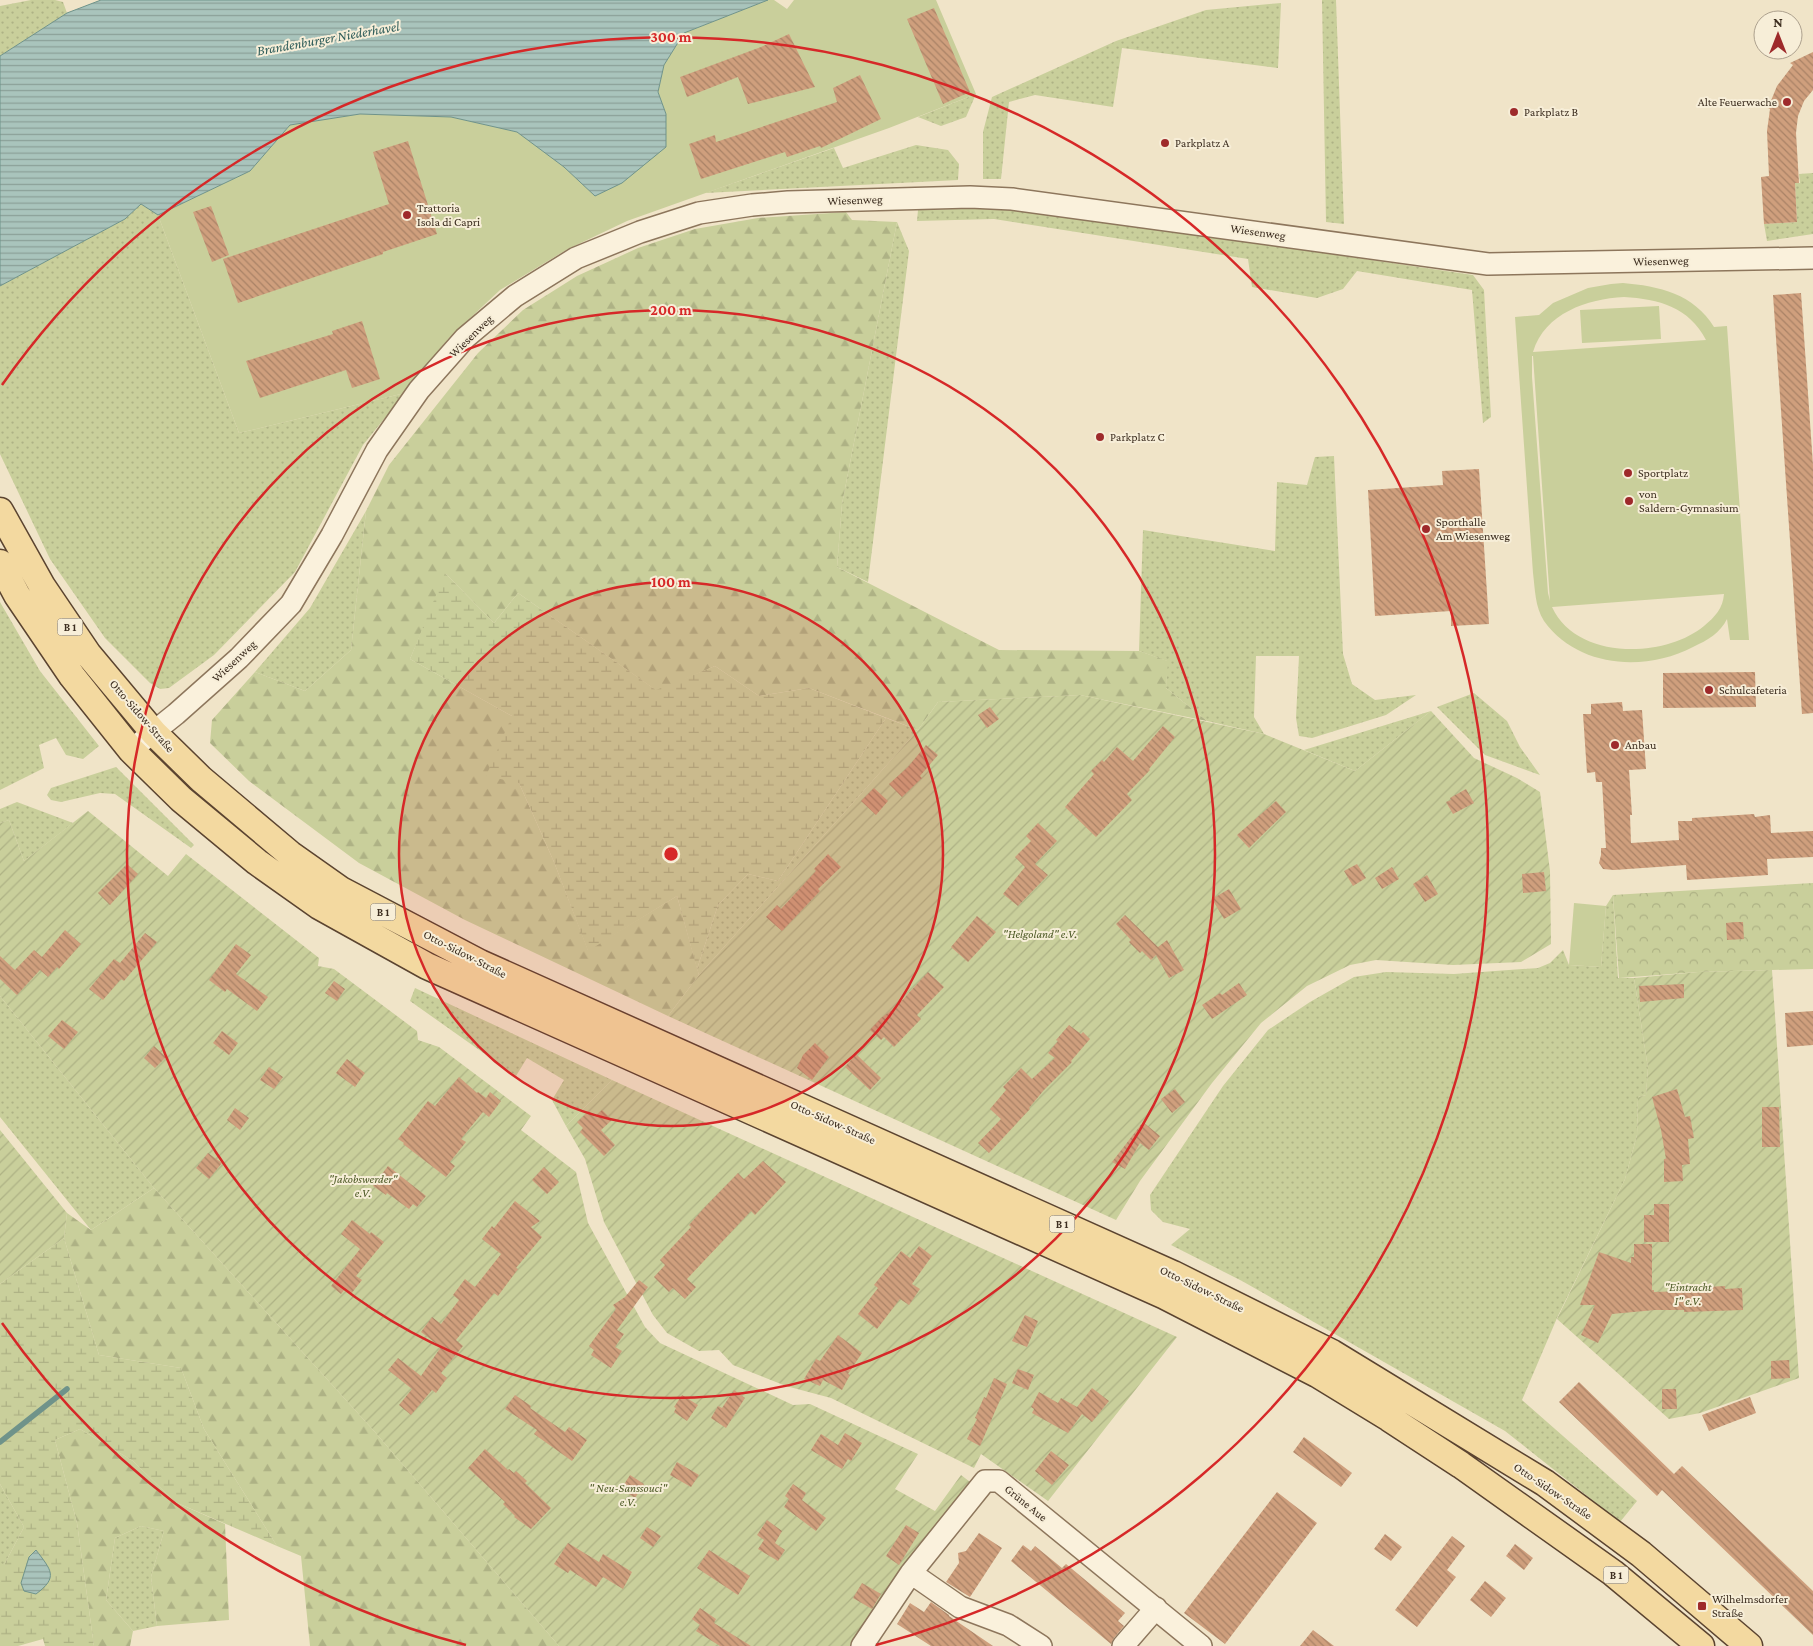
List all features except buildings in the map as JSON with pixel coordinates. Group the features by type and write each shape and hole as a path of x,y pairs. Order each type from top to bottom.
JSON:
{"main road":[{"name":"Otto-Sidow-Straße","path":"0,511 42,586 88,654 154,733 201,779 290,854 350,895 480,963 1173,1274 1332,1353 1545,1483 1642,1554 1749,1646"},
{"name":"Otto-Sidow-Straße","path":"0,563 17,595 72,676 130,750 181,799 258,862 319,906 427,966 1165,1296 1317,1374 1461,1465 1613,1573 1701,1646"}],"street":[{"name":"Wiesenweg","path":"130,750 154,733 239,658 291,604 332,534 377,450 419,390 465,338 515,296 576,258 640,232 699,212 788,202 970,197 1012,199 1488,264 1813,258"},
{"name":"Grüne Aue","path":"862,1646 910,1573 985,1482 999,1481 1201,1646"},
{"path":"910,1573 960,1607 1008,1625 1041,1646"},
{"path":"1123,1646 1156,1608"}],"green space":[{"path":"31,0 63,2 67,13 0,56 0,6"},
{"path":"768,0 774,0 787,9 794,0 936,0 976,94 889,128 627,221 566,250 500,290 448,339 405,393 239,433 158,215 250,171 290,125 360,114 451,117 517,132 564,167 595,196 666,114 658,92 664,65 684,33"},
{"path":"1322,0 1336,0 1344,224 1326,222"},
{"path":"1281,3 1278,68 1122,48 1113,107 1035,95 1009,102 1001,179 983,179 983,132 992,97 1116,41 1206,10"},
{"path":"976,94 966,117 941,126 918,117"},
{"path":"916,145 948,150 959,164 958,180 705,193 834,148 843,168"},
{"path":"1813,173 1813,234 1767,241 1764,224 1797,222 1795,183 1800,183 1799,174"},
{"path":"141,204 158,215 239,433 405,393 363,445 295,572 214,655 169,688 160,689 150,683 105,638 50,559 0,454 0,286 125,219"},
{"path":"995,208 1215,237 1473,275 1484,290 1491,417 1483,423 1472,290 1357,271 1343,289 1317,298 1252,287 1248,259 994,219 917,221 918,210"},
{"path":"846,212 852,220 897,222 842,504 837,567 999,650 1139,651 1168,661 1166,688 1207,721 1080,695 938,702 918,730 809,688 759,696 715,666 657,691 518,593 494,623 446,574 410,659 512,716 519,783 554,862 588,950 677,896 699,975 668,1016 465,920 359,863 249,781 210,743 212,720 255,672 305,691 351,650 366,511 389,465 478,353 523,310 577,276 638,248 695,229 758,218"},
{"path":"897,222 909,251 868,582 837,567 842,504"},
{"name":"Sportplatz","path":"1623,283 1650,286 1675,294 1686,299 1696,307 1714,327 1727,326 1749,640 1730,640 1727,619 1721,628 1709,639 1674,655 1634,662 1613,661 1593,656 1575,648 1558,637 1541,616 1536,598 1533,573 1515,317 1539,315 1553,303 1588,288","holes":["1624,297 1661,303 1682,312 1699,329 1706,340 1533,352 1547,327 1557,318 1582,305 1610,298","1533,356 1550,601 1548,593 1532,377","1724,594 1718,612 1704,626 1687,637 1667,644 1645,648 1622,649 1600,645 1580,637 1564,624 1552,607"]},
{"path":"1659,306 1661,339 1582,343 1580,310"},
{"path":"1334,456 1343,654 1352,684 1375,700 1416,695 1386,715 1312,738 1299,736 1296,718 1299,656 1256,656 1254,717 1264,734 1207,721 1166,688 1167,661 1139,651 1143,530 1275,551 1277,482 1307,485 1315,457"},
{"path":"366,511 351,650 305,691 255,672 310,608"},
{"path":"445,573 494,623 518,593 656,690 715,666 759,696 809,688 886,718 778,881 748,874 718,905 697,969 677,896 588,951 554,862 519,783 486,776 512,716 410,659"},
{"path":"0,602 40,671 99,746 83,759 66,755 56,738 39,745 44,768 0,790"},
{"path":"1474,693 1507,721 1520,747 1540,775 1485,755 1437,707"},
{"name":"\"Helgoland\" e.V.","path":"1080,695 1264,734 1355,771 1431,711 1474,758 1517,778 1540,792 1550,871 1551,944 1521,962 1453,965 1376,960 1350,965 1307,986 1261,1023 1212,1083 1140,1181 1116,1220 668,1016 699,975 918,730 938,702"},
{"path":"1431,711 1355,771 1304,750"},
{"path":"886,718 918,730 699,975 697,969 718,905 748,874 778,881"},
{"path":"116,767 194,845 191,848 115,794 100,793 61,802 51,800 47,795 51,788"},
{"path":"17,802 73,823 24,861 9,820 0,823 0,809"},
{"path":"88,811 168,876 186,854 319,958 318,966 334,969 417,1031 418,1040 439,1047 531,1116 521,1130 576,1172 588,1223 645,1327 660,1343 793,1405 810,1404 918,1454 895,1489 935,1511 961,1475 974,1485 908,1562 850,1646 559,1646 374,1431 154,1188 0,996 0,823 9,820 24,861"},
{"path":"1813,883 1813,969 1698,972 1619,978 1613,895"},
{"path":"1613,895 1618,978 1634,978 1648,1068 1646,1095 1638,1097 1637,1135 1625,1179 1557,1318 1522,1400 1637,1501 1620,1522 1505,1431 1242,1281 1171,1245 1190,1229 1163,1222 1151,1210 1150,1195 1223,1086 1268,1030 1310,1002 1354,977 1386,972 1454,974 1538,968 1550,963 1563,950 1569,965 1601,967 1606,906"},
{"path":"1574,903 1606,906 1601,967 1569,965"},
{"name":"\"Eintracht I\" e.V.","path":"1772,970 1799,1378 1700,1413 1669,1419 1557,1319 1625,1179 1637,1135 1638,1097 1646,1095 1648,1068 1634,978 1698,972"},
{"path":"415,988 612,1080 566,1126 552,1100 564,1080 527,1058 516,1076 410,1001"},
{"path":"0,996 154,1188 91,1230 0,1117"},
{"path":"612,1080 1177,1337 1048,1501 981,1454 974,1468 831,1398 786,1386 733,1365 719,1350 699,1351 667,1333 653,1315 604,1222 585,1159 566,1126"},
{"path":"0,1130 67,1213 64,1238 0,1284"},
{"path":"154,1188 374,1431 559,1646 310,1646 301,1556 277,1546 204,1429 181,1368 99,1355 64,1238 67,1213 91,1230"},
{"path":"64,1238 99,1355 181,1368 204,1429 277,1546 175,1502 133,1461 80,1429 55,1440 77,1523 94,1646 45,1646 43,1639 18,1646 0,1646 0,1565 4,1565 24,1527 0,1484 0,1284"},
{"path":"80,1429 133,1461 175,1502 225,1524 229,1620 157,1626 151,1577 164,1531 141,1526 115,1538 106,1600 133,1631 130,1646 94,1646 77,1523 55,1440"},
{"path":"0,1484 24,1527 4,1565 0,1565"},
{"path":"141,1526 164,1531 151,1577 157,1626 133,1631 106,1600 115,1538"}],"water":[{"name":"Brandenburger Niederhavel","path":"101,0 768,0 684,33 664,65 658,92 666,114 666,147 622,183 595,196 564,167 517,132 451,117 360,114 290,125 250,171 158,215 141,204 125,219 0,286 0,56 67,13"},
{"path":"36,1550 49,1568 50,1578 48,1583 36,1594 24,1591 21,1583 29,1557"}],"waterway":[{"path":"0,1442 67,1389"}],"place":[{"name":"Alte Feuerwache","path":"1787,102"},
{"name":"Parkplatz B","path":"1514,112"},
{"name":"Parkplatz A","path":"1165,143"},
{"name":"Trattoria Isola di Capri","path":"407,215"},
{"name":"Parkplatz C","path":"1100,437"},
{"name":"Sportplatz","path":"1628,473"},
{"name":"von Saldern-Gymnasium","path":"1629,501"},
{"name":"Sporthalle Am Wiesenweg","path":"1426,529"},
{"name":"Schulcafeteria","path":"1709,690"},
{"name":"Anbau","path":"1615,745"},
{"name":"Wilhelmsdorfer Straße","path":"1702,1606"}],"park label":[{"name":"\"Jakobswerder\" e.V.","path":"363,1186"},
{"name":"\" Neu-Sanssouci\" e.V.","path":"628,1495"}]}
